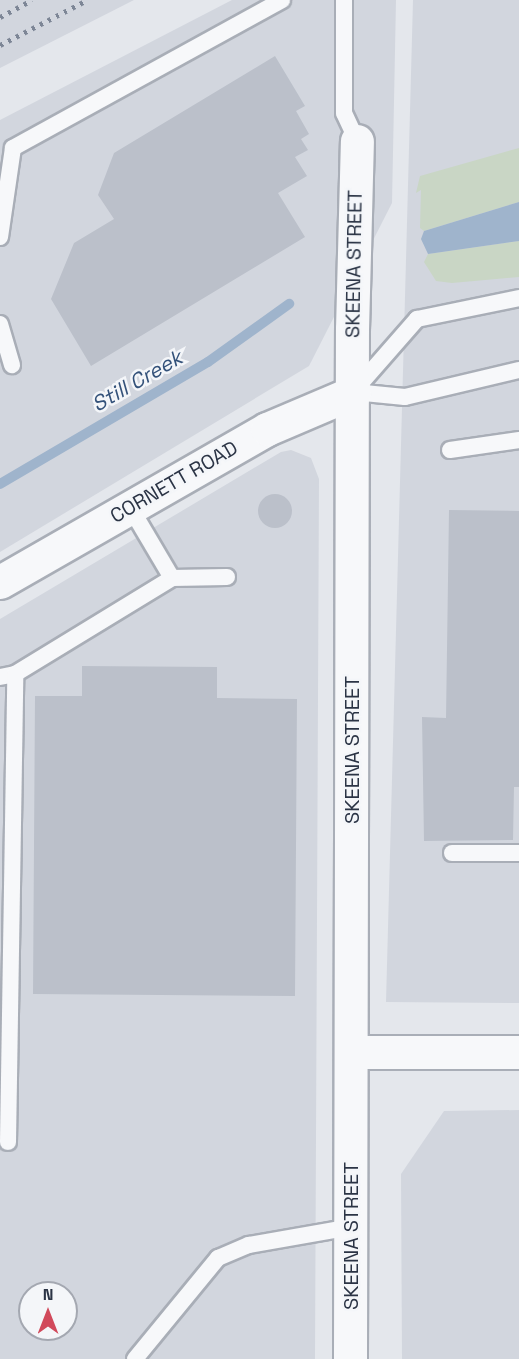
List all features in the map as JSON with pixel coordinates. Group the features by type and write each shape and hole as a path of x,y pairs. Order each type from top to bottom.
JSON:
{"street":[{"name":"SKEENA STREET","path":"350,1359 354,392 352,329 357,141"},
{"name":"CORNETT ROAD","path":"0,582 267,429 354,392"},
{"path":"352,1052 519,1052"}],"lane":[{"path":"0,237 13,148 282,0"},
{"path":"344,0 344,113 357,141"},
{"path":"354,392 417,319 519,298"},
{"path":"0,324 12,365"},
{"path":"354,392 405,398 519,370"},
{"path":"450,450 519,440"},
{"path":"130,507 172,578"},
{"path":"8,1142 7,676 172,578 227,577"},
{"path":"452,853 519,853"},
{"path":"135,1359 218,1258 249,1245 351,1227"}],"shaded area":[{"path":"0,0 134,0 0,68"},
{"path":"232,0 396,0 392,203 309,366 0,552 0,120"},
{"path":"413,0 519,0 519,1003 386,1002"},
{"path":"291,450 311,458 319,479 315,1359 0,1359 0,619 281,452"},
{"path":"519,1110 519,1359 402,1359 401,1174 444,1111"}],"green space":[{"path":"519,148 519,202 424,231 420,228 421,190 416,193 420,176"},
{"path":"519,241 519,277 452,283 436,281 424,262 428,254"}],"water":[{"path":"519,202 519,241 428,254 421,239 424,231"}],"building":[{"path":"275,56 305,106 296,111 309,134 301,139 308,150 295,157 307,176 278,193 305,237 91,366 51,299 74,243 114,219 98,195 114,153"},
{"path":"275,494 287,499 292,511 287,523 275,528 263,523 258,511 263,499"},
{"path":"449,510 519,511 519,787 514,787 513,840 424,841 422,717 446,718"},
{"path":"82,666 217,667 217,698 297,699 295,996 33,994 35,696 82,696"}],"waterway":[{"name":"Still Creek","path":"0,484 208,362 289,304"}],"railway":[{"path":"0,17 32,0"},
{"path":"0,45 87,0"}]}
